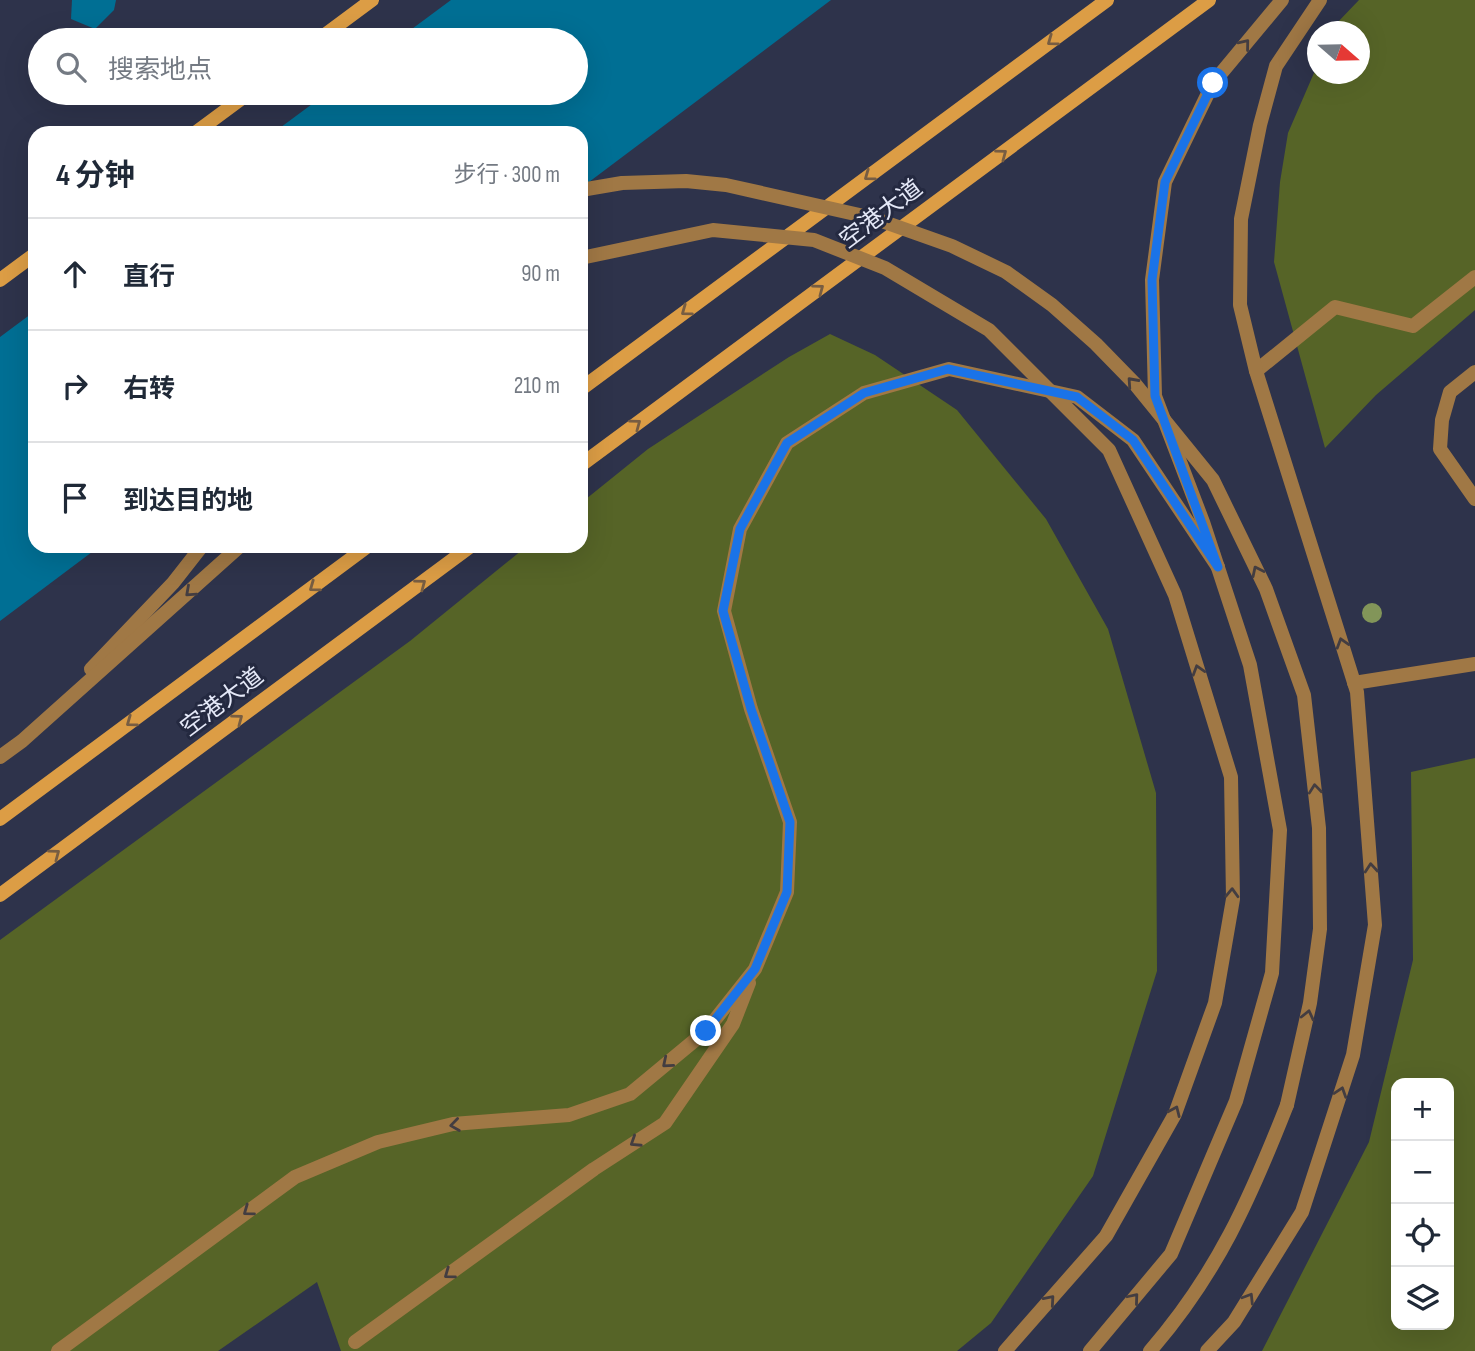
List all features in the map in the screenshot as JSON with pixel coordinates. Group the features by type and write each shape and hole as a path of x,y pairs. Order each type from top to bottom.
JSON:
{"main road":[{"path":"334,28 372,0"},
{"name":"空港大道","path":"588,384 1107,0"},
{"name":"空港大道","path":"588,460 1209,0"},
{"path":"204,126 232,105"},
{"path":"0,280 28,259"},
{"name":"空港大道","path":"0,819 359,553"},
{"name":"空港大道","path":"0,895 462,553"}],"lane":[{"path":"1090,1351 1171,1254 1236,1101 1272,973 1280,830 1250,665 1218,567 1155,396 1152,280 1165,182 1213,83 1282,0"},
{"path":"1206,1351 1234,1322 1302,1212 1353,1055 1375,925 1357,692 1256,371 1240,305 1241,219 1260,125 1276,66 1320,0"},
{"path":"588,189 622,183 686,181 726,185 873,218 952,246 1006,272 1052,305 1097,344 1135,384 1213,480 1266,589 1304,695 1319,828 1320,929 1311,1003 1287,1105 1253,1191 1213,1267 1175,1322 1150,1351"},
{"path":"588,257 713,230 814,240 885,268 989,330 1108,450 1175,595 1231,777 1233,899 1215,1003 1175,1114 1106,1236 1005,1351"},
{"path":"1256,371 1335,307 1413,326 1475,277"},
{"path":"355,1342 594,1169 665,1123 733,1024 787,892 790,822 751,709 723,611 740,529 787,443 864,393 948,369 1077,397 1133,440 1218,567"},
{"path":"1475,372 1450,392 1442,420 1440,449 1475,499"},
{"path":"22,741 173,583 197,553"},
{"path":"0,757 22,741 232,553"},
{"path":"1354,683 1475,664"},
{"path":"58,1351 295,1177 377,1142 453,1124 569,1115 630,1094 706,1031 755,969"}],"green space":[{"path":"1359,0 1475,0 1475,310 1376,395 1325,448 1274,262 1280,182 1288,133 1309,84 1370,84 1370,21 1339,21"},
{"path":"830,334 875,355 957,410 1046,519 1108,629 1156,793 1157,971 1093,1176 991,1323 957,1351 341,1351 317,1282 218,1351 0,1351 0,940 410,641 518,553 588,553 588,497 648,449 789,357"},
{"path":"1475,758 1475,1351 1262,1351 1369,1142 1413,960 1411,772"}],"water":[{"path":"72,0 116,0 114,10 96,28 71,19"},
{"path":"451,0 831,0 588,183 588,126 282,126 311,105 588,105 588,28 413,28"},
{"path":"28,316 28,553 91,553 0,621 0,337"}],"route":[{"path":"706,1031 755,969 787,892 790,822 751,709 723,611 740,529 787,443 864,393 948,369 1077,397 1133,440 1218,567 1155,396 1152,280 1165,182 1213,83"}]}
